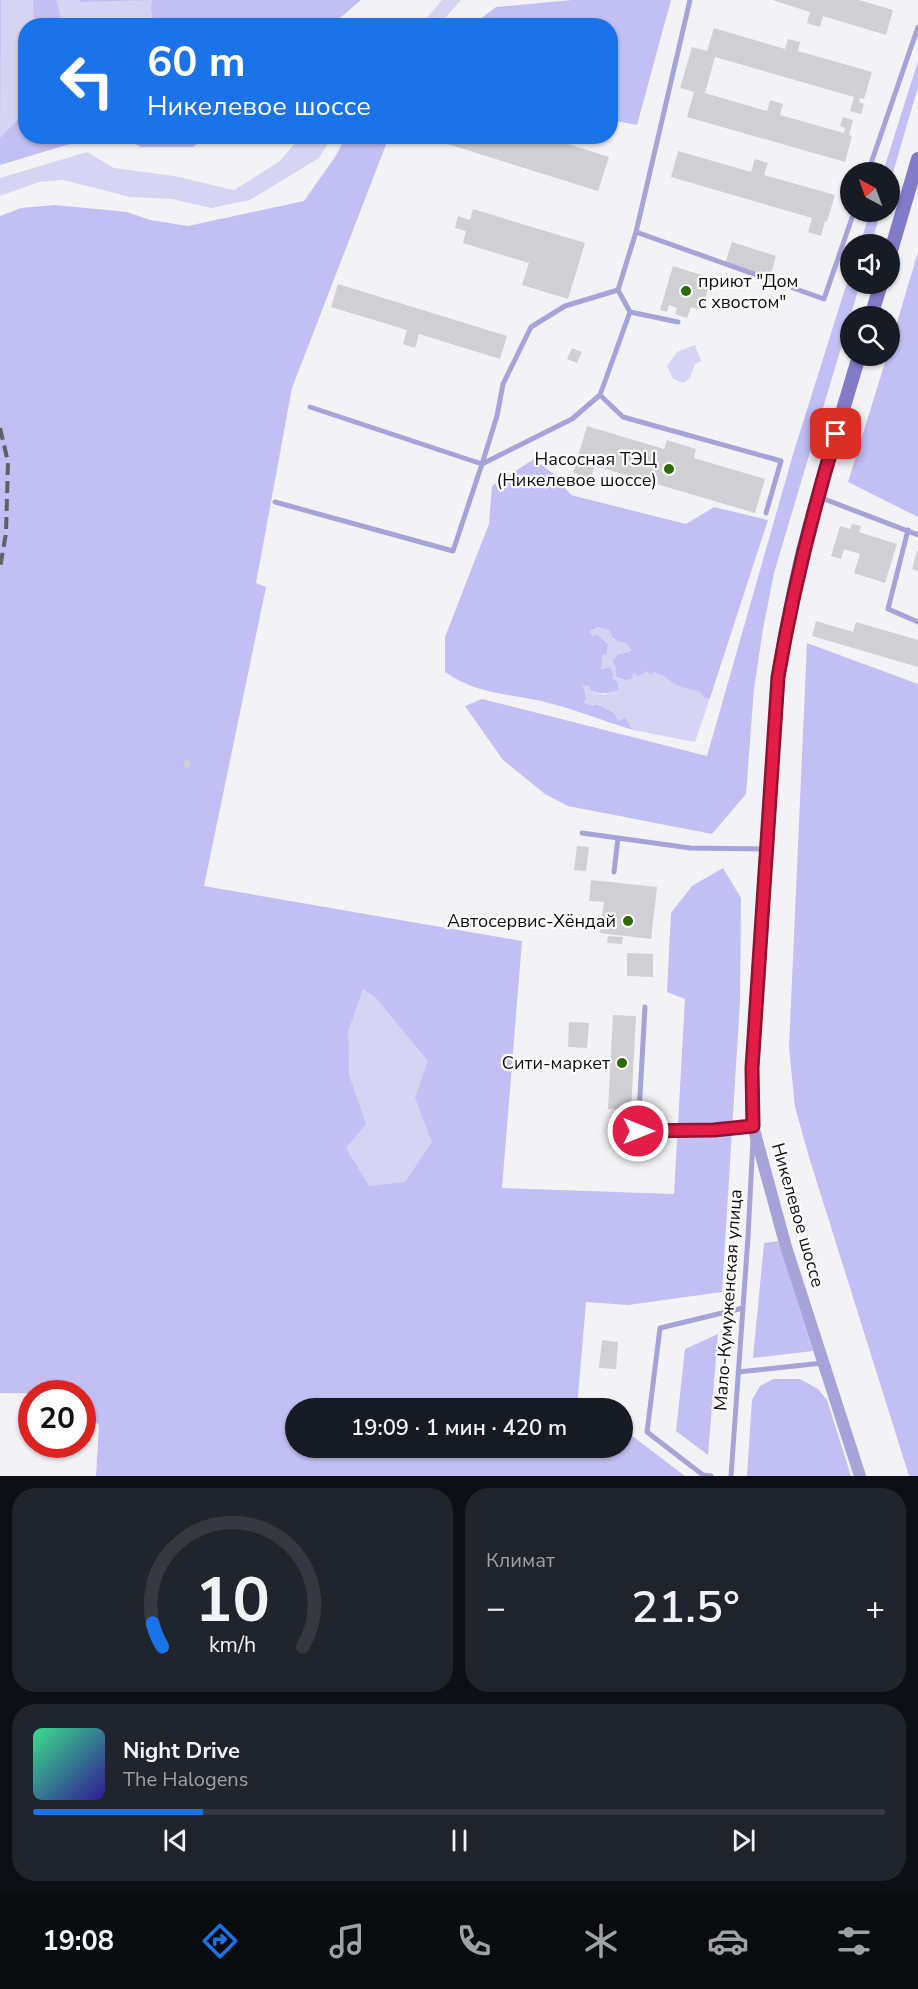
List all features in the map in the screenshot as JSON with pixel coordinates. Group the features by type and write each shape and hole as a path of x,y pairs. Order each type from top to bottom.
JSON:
{"main road":[{"path":"896,234 918,159"},
{"name":"Никелевое шоссе","path":"753,1126 752,1068 778,677 788,617 817,497 856,366"}],"street":[{"name":"Никелевое шоссе","path":"753,1126 786,1247 860,1476"}],"lane":[{"path":"310,407 482,464 572,419 600,395 630,312 618,290 636,232 690,0"},
{"path":"871,162 918,27"},
{"path":"636,232 824,299 851,222"},
{"path":"275,502 453,551 497,416 503,384 531,327 565,306 618,290"},
{"path":"630,312 678,322"},
{"path":"600,395 623,417 781,461 766,513"},
{"path":"817,497 918,535"},
{"path":"908,530 888,609 918,622"},
{"path":"582,833 690,848 767,849"},
{"path":"614,872 618,838"},
{"path":"645,1007 638,1131 714,1130 753,1126"},
{"name":"Мало-Кумуженская улица","path":"731,1476 753,1126"},
{"path":"711,1476 703,1475 647,1432 660,1328 743,1308"},
{"path":"738,1372 823,1363"}],"shaded area":[{"path":"0,0 361,0 340,18 18,18 18,144 70,144 0,165"},
{"path":"1,0 33,0 34,18 18,18 18,119 0,138"},
{"path":"56,0 79,0 80,2 152,0 153,18 61,18"},
{"path":"442,0 461,0 445,18 427,18"},
{"path":"572,0 671,0 637,125 618,121 618,18 481,18 496,7"},
{"path":"918,61 918,87 896,162 886,162"},
{"path":"135,144 197,144 193,147 141,147"},
{"path":"294,144 328,144 319,158 250,200 211,208 172,199 130,197 63,180 39,182 0,196 0,178 87,152 114,168 174,176 234,190 280,161"},
{"path":"342,144 386,144 292,388 256,583 266,587 204,886 522,941 502,1188 674,1194 685,999 667,992 671,913 692,886 723,868 741,898 740,1001 722,1292 628,1305 586,1302 578,1398 285,1398 285,1458 633,1458 633,1437 685,1476 96,1476 99,1425 96,1423 96,1380 18,1380 18,1393 0,1393 0,216 21,208 55,205 127,212 150,220 188,226 304,201"},
{"path":"867,222 878,222 874,234 863,234"},
{"path":"918,252 918,517 848,482 884,366 900,366 900,312"},
{"path":"843,294 857,294 853,306 840,306 840,351 774,573 754,689 746,794 712,834 568,806 545,794 503,760 465,706 482,699 707,756 794,451"},
{"path":"695,345 701,361 695,364 690,378 683,383 673,379 667,366 677,352"},
{"path":"534,459 554,474 571,495 686,524 714,507 768,520 710,698 704,698 700,692 677,686 657,675 629,680 620,679 616,676 616,668 612,661 618,654 631,651 598,627 590,632 597,634 608,644 601,669 610,667 618,682 619,690 600,693 591,691 582,685 586,699 625,717 633,730 553,704 480,689 445,672 445,637 489,524 492,486"},
{"path":"597,627 610,630 613,639 626,643 632,651 618,654 612,661 616,668 616,676 620,679 632,679 633,672 638,676 647,671 650,674 655,672 676,685 700,692 704,698 710,698 695,742 633,730 625,718 618,721 615,714 598,704 593,706 583,703 586,699 582,685 590,686 590,691 603,695 619,690 618,682 612,678 610,667 601,669 602,655 607,654 608,644 597,634 593,636 589,632"},
{"path":"807,643 918,684 918,1476 909,1476 795,1107 789,1048"},
{"path":"363,989 376,998 428,1061 415,1098 432,1142 405,1182 369,1186 346,1148 366,1124 349,1075 348,1032"},
{"path":"778,1241 813,1351 753,1358 764,1243"},
{"path":"718,1334 708,1455 676,1431 685,1349"},
{"path":"773,1379 800,1379 818,1389 827,1400 851,1476 747,1476 752,1400 760,1386"}],"building":[{"path":"772,0 859,0 893,10 886,35 823,16 820,27 807,23 810,12"},
{"path":"714,28 785,49 788,39 800,42 798,51 872,72 864,99 860,98 859,102 864,104 861,114 850,111 854,97 715,57 705,93 767,111 770,100 783,104 780,115 844,133 845,128 840,126 843,117 853,120 849,135 852,136 845,162 687,117 694,92 680,88 692,47 707,51"},
{"path":"448,144 568,144 609,157 598,191"},
{"path":"678,151 751,172 755,159 768,163 764,175 835,195 821,236 808,232 812,218 671,177"},
{"path":"473,209 585,243 568,299 522,285 529,263 463,243 466,231 455,228 458,216 470,220"},
{"path":"732,242 776,256 770,277 725,263"},
{"name":"приют \"Дом с хвостом\"","path":"673,266 711,278 702,310 691,307 687,318 675,314 677,308 669,305 667,312 660,310"},
{"path":"338,284 507,336 500,359 419,334 415,348 403,344 407,330 331,307"},
{"path":"572,348 582,352 577,363 567,359"},
{"name":"Насосная ТЭЦ (Никелевое шоссе)","path":"587,426 664,449 667,440 696,449 694,458 765,479 755,513 595,466 591,478 573,473"},
{"path":"852,524 861,526 859,532 897,544 885,583 854,573 860,554 844,549 841,559 831,556 840,526 850,529"},
{"path":"918,551 918,571 912,569"},
{"path":"816,621 853,632 856,622 918,640 918,667 812,636"},
{"path":"189,760 190,767 185,768 183,761"},
{"path":"577,846 589,847 586,871 574,870"},
{"path":"591,880 657,887 651,939 600,933 604,902 589,901"},
{"path":"608,936 623,937 622,944 607,943"},
{"path":"627,953 653,954 653,977 627,976"},
{"name":"Сити-маркет","path":"613,1015 636,1016 631,1110 608,1109"},
{"path":"569,1022 589,1023 587,1048 568,1047"},
{"path":"602,1340 618,1342 616,1369 599,1368"}],"railway":[{"path":"0,428 8,462 6,533 0,568"}],"place":[{"name":"приют \"Дом с хвостом\"","path":"686,291"},
{"name":"Насосная ТЭЦ (Никелевое шоссе)","path":"669,469"},
{"name":"Автосервис-Хёндай","path":"628,921"},
{"name":"Сити-маркет","path":"622,1063"}],"route":[{"path":"638,1131 714,1130 753,1126 752,1068 778,677 802,553 836,434"}]}
